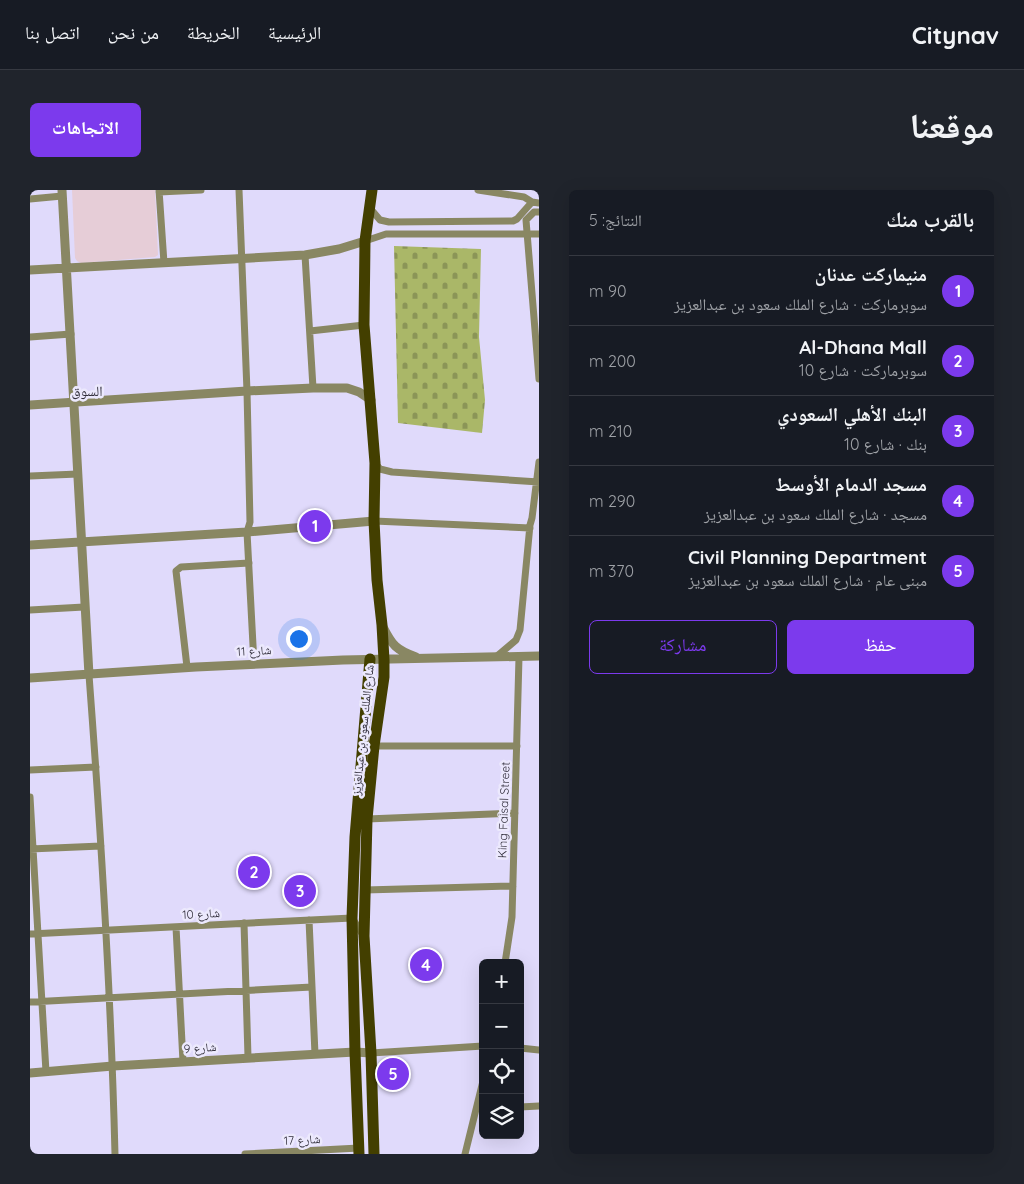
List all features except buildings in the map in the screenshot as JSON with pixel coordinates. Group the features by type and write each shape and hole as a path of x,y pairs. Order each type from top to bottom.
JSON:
{"main road":[{"name":"شارع الملك سعود بن عبدالعزيز","path":"372,190 365,241 364,325 375,463 374,521 384,660 384,677 374,746 367,819 364,936 371,1053 374,1154"},
{"name":"شارع الملك سعود بن عبدالعزيز","path":"359,1151 352,918 354,837 370,659"}],"street":[{"path":"164,263 159,191 201,190"},
{"path":"239,190 247,391 250,522 247,532 254,664"},
{"path":"369,208 380,220 389,222 513,221 535,202 524,194 478,190"},
{"path":"30,199 62,193 71,334 84,607 101,846 116,1154"},
{"path":"539,212 534,212 526,220 539,379"},
{"path":"30,270 305,255 339,249 386,234 539,234"},
{"path":"305,255 312,388"},
{"path":"310,331 364,325"},
{"path":"30,337 71,334"},
{"path":"30,405 312,388 347,388 359,392 370,400"},
{"path":"495,658 519,636 530,526 538,482 539,462"},
{"path":"375,463 380,468 392,472 538,482"},
{"path":"30,476 78,474"},
{"path":"30,545 247,532 374,521 539,526"},
{"path":"187,667 176,571 181,567 249,563"},
{"path":"30,610 84,607"},
{"path":"382,625 392,645 404,653 423,659"},
{"name":"شارع 11","path":"30,678 254,664 370,659 539,656"},
{"name":"King Faisal Street","path":"506,959 512,917 519,657"},
{"path":"374,746 517,746"},
{"path":"30,770 96,767"},
{"path":"30,797 34,933 42,1002 46,1072"},
{"path":"367,819 515,813"},
{"path":"32,849 101,846"},
{"path":"365,890 513,886"},
{"path":"352,918 364,936"},
{"name":"شارع 10","path":"34,933 352,918"},
{"path":"309,920 315,1054"},
{"path":"244,923 248,1058"},
{"path":"176,926 183,1062"},
{"path":"30,1002 312,987"},
{"path":"371,1053 479,1046"},
{"path":"524,1048 539,1050"},
{"name":"شارع 9","path":"30,1073 315,1054 371,1053"},
{"path":"524,1107 539,1106"},
{"path":"465,1154 479,1109"},
{"name":"شارع 17","path":"245,1154 359,1151"}],"shaded area":[{"path":"72,190 155,190 158,255 155,257 81,263 77,261 75,258"}],"green space":[{"path":"394,246 481,249 479,337 485,400 482,433 398,423"}],"place":[{"name":"منيماركت عدنان","path":"315,526"},
{"name":"Al-Dhana Mall","path":"254,872"},
{"name":"البنك الأهلي السعودي","path":"300,891"},
{"name":"مسجد الدمام الأوسط","path":"426,965"},
{"name":"Civil Planning Department","path":"393,1074"}],"district":[{"name":"السوق","path":"87,391"}]}
